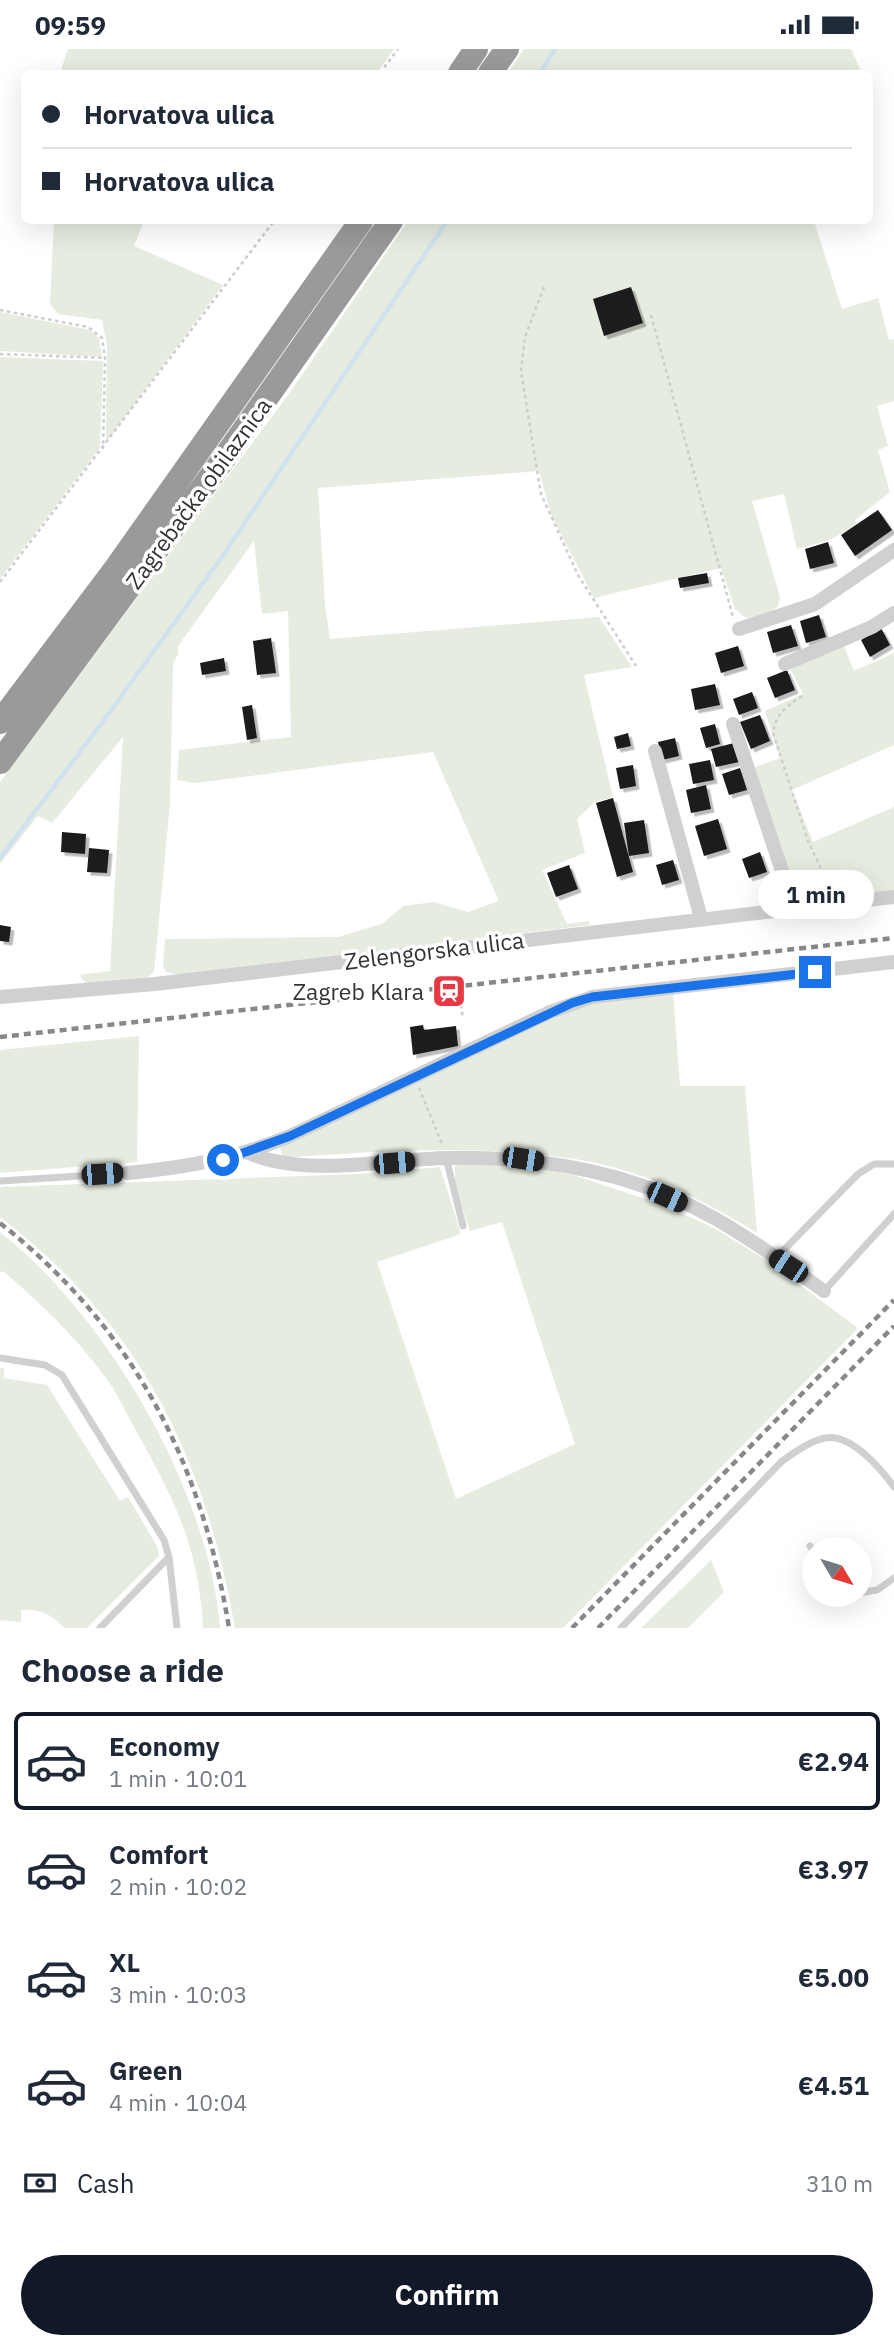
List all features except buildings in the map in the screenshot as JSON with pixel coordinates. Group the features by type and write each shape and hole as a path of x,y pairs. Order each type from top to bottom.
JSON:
{"highway":[{"path":"462,70 477,49"},
{"path":"493,70 506,49"},
{"name":"Zagrebačka obilaznica","path":"0,722 116,568 358,224"},
{"name":"Zagrebačka obilaznica","path":"0,762 228,453 389,224"}],"street":[{"path":"740,629 815,604 894,550"},
{"path":"785,664 840,642 894,613"},
{"path":"733,723 794,907"},
{"path":"655,751 701,918"},
{"name":"Zelengorska ulica","path":"0,997 155,984 894,897"},
{"path":"128,1173 181,1168 249,1153 550,1012 592,997 894,963"},
{"path":"249,1153 268,1162 368,1165 446,1158 523,1159 583,1168 643,1187 713,1217 824,1291"}],"lane":[{"path":"446,1158 463,1226"},
{"path":"776,1258 858,1174 874,1164 894,1164"},
{"path":"0,1181 128,1173"},
{"path":"824,1291 894,1214"},
{"path":"0,1358 46,1365 62,1375 164,1540 169,1557 177,1628"},
{"path":"621,1628 782,1461 807,1445 828,1437 844,1441 863,1453 894,1487"},
{"path":"100,1628 169,1557"},
{"path":"872,1591 894,1578"}],"path":[{"path":"382,70 398,49"},
{"path":"0,582 272,224"},
{"path":"544,287 525,337 520,371 541,494 578,575 636,666"},
{"path":"0,310 88,327 102,338 105,358 103,449"},
{"path":"651,315 730,611 740,629"},
{"path":"0,354 105,358"},
{"path":"802,696 784,707 777,717 773,733 795,805 820,871 830,883 834,903"},
{"path":"459,991 463,1019"},
{"path":"414,1076 446,1158"}],"shaded area":[{"path":"68,49 394,49 379,70 61,70"},
{"path":"524,49 851,49 861,70 510,70"},
{"path":"54,224 143,224 134,246 223,285 106,442 107,346 102,320 58,314 50,304"},
{"path":"406,224 815,224 842,309 878,298 889,340 894,339 894,401 877,406 888,446 878,450 890,492 855,520 857,524 830,540 797,549 784,494 752,501 780,597 778,606 764,616 746,618 735,609 721,568 594,598 552,517 539,471 318,488 325,605 330,639 599,617 632,667 584,675 613,797 595,802 577,819 585,853 542,870 567,924 589,921 590,925 179,975 167,972 163,967 165,939 338,937 382,924 403,906 434,902 468,912 499,901 433,752 196,783 177,780 179,750 291,737 288,611 262,614 254,541 178,646 178,654 173,663 170,804 154,972 145,979 87,985 79,975 110,971 123,737 52,823 38,816 0,864 0,782 288,395"},
{"path":"0,312 90,330 99,338 102,357 0,351"},
{"path":"0,357 103,361 100,448 0,579"},
{"path":"844,646 854,671 894,653 894,745 792,790 813,842 894,807 894,893 805,902 795,896 752,768 780,758 765,711 803,694 790,668"},
{"path":"673,992 680,1086 745,1086 757,1233 670,1187 623,1170 575,1159 465,1150 392,1151 282,1158 280,1145 419,1077 587,1003"},
{"path":"139,1036 137,1162 0,1173 0,1050"},
{"path":"464,1163 536,1168 573,1175 661,1204 714,1228 766,1260 858,1328 563,1628 235,1628 222,1566 205,1507 184,1451 159,1399 128,1349 92,1302 49,1258 0,1217 0,1187 358,1174 440,1167 461,1234 377,1262 456,1499 575,1444 502,1222 470,1231 455,1186 455,1166"},
{"path":"0,1232 40,1267 78,1310 114,1358 146,1410 174,1464 196,1520 212,1575 220,1628 203,1628 196,1572 182,1524 162,1478 120,1401 103,1374 68,1332 3,1271 0,1273"},
{"path":"0,1368 4,1368 4,1378 47,1385 120,1501 128,1497 158,1548 159,1556 87,1628 65,1628 50,1616 34,1610 21,1610 21,1622 0,1620"},
{"path":"711,1560 724,1592 688,1628 641,1628"}],"waterway":[{"path":"542,70 555,49"},
{"path":"0,858 224,554 445,224"}],"railway":[{"path":"0,1037 894,938"},
{"path":"0,1223 47,1264 88,1307 124,1354 154,1403 180,1455 201,1509 217,1567 229,1628"},
{"path":"572,1628 894,1300"},
{"path":"598,1628 894,1326"}],"place":[{"name":"Zagreb Klara","path":"449,991"}],"route":[{"path":"223,1160 249,1153 290,1136 572,1003 592,997 815,972"}]}
